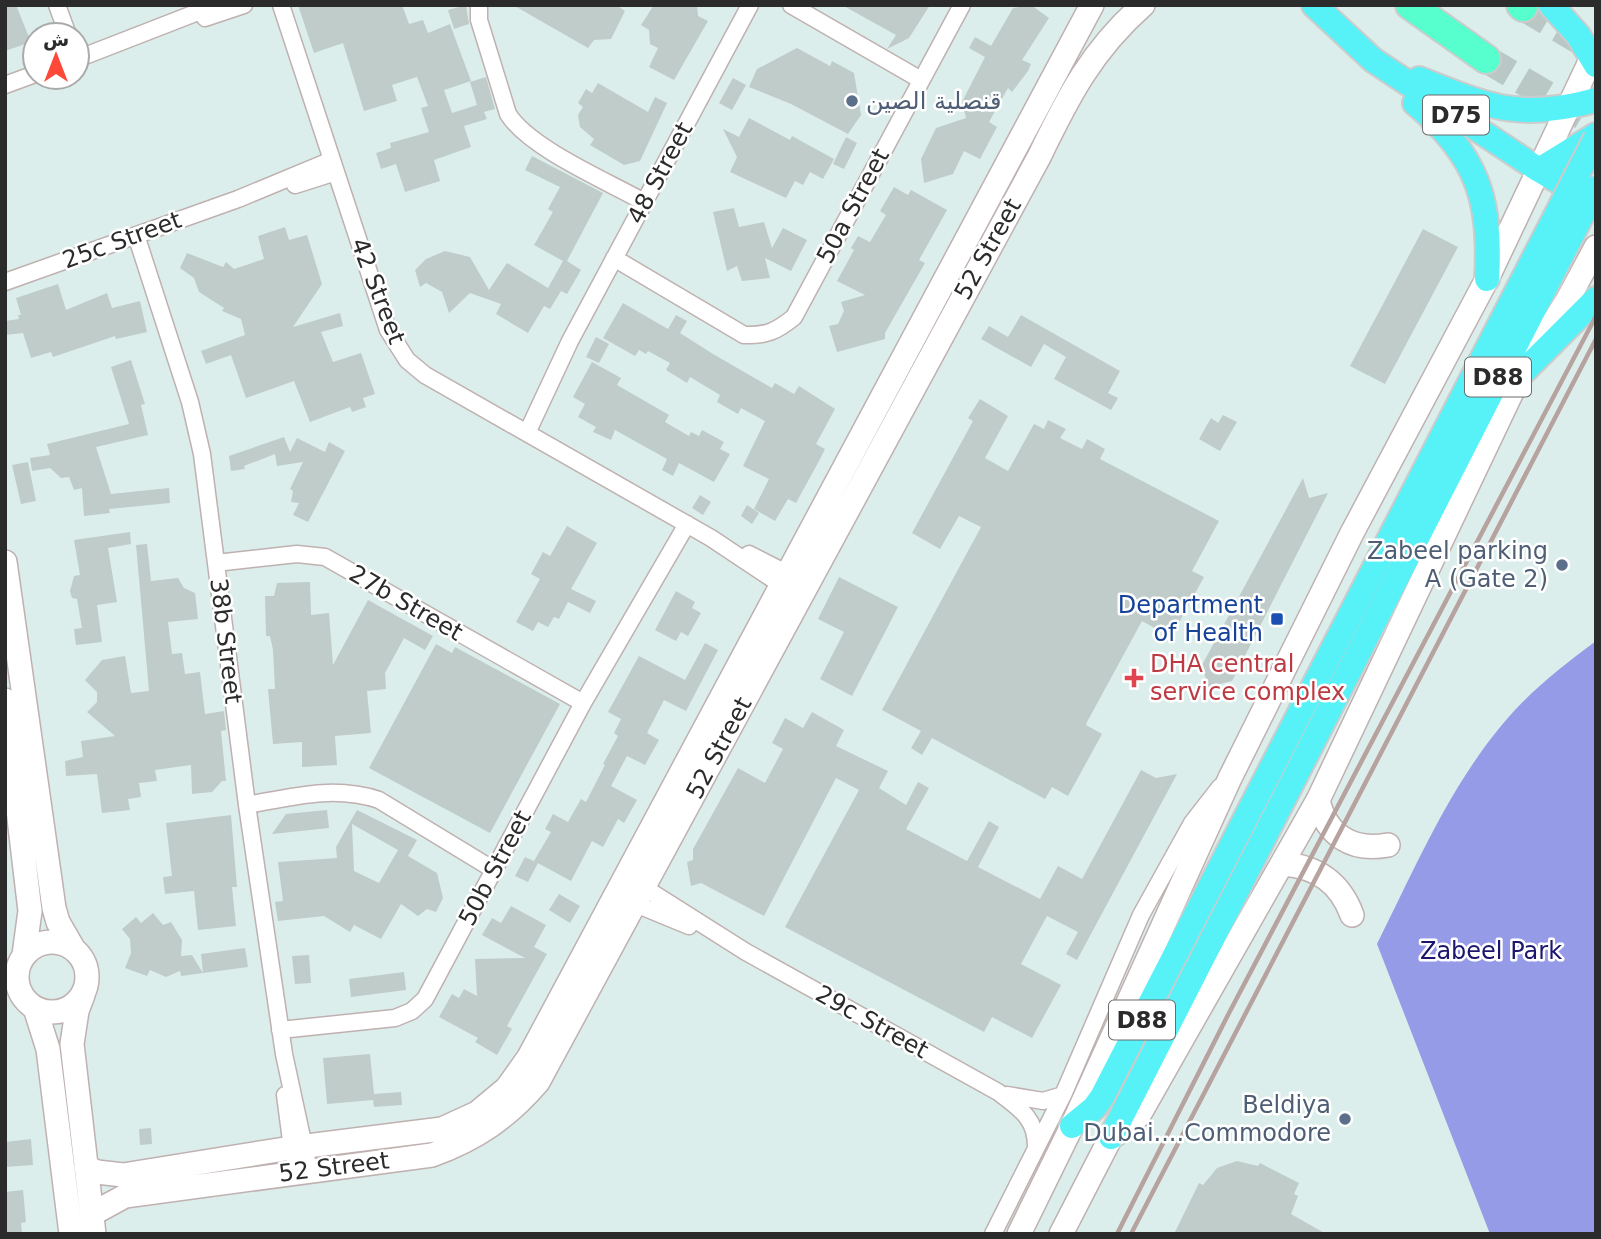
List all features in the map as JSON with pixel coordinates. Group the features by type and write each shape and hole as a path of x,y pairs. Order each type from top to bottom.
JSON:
{"highway":[{"path":"1410,5 1486,59"}],"main road":[{"name":"D75","path":"1314,5 1373,60 1539,170 1596,203"},
{"path":"1551,5 1594,57"},
{"path":"1373,60 1489,106 1522,112 1566,108 1596,100"},
{"path":"1373,60 1386,78 1439,125 1460,150 1476,178 1487,221 1487,279"},
{"path":"1539,170 1596,137"},
{"name":"D88","path":"1072,1126 1094,1108 1102,1097 1596,137"},
{"name":"D88","path":"1111,1137 1596,188"},
{"path":"1520,375 1596,299"}],"street":[{"path":"91,54 216,5"},
{"path":"175,23 244,5"},
{"name":"42 Street","path":"281,5 388,330 399,350 425,375 794,585"},
{"path":"479,5 484,35 508,114 515,125 536,142 644,202"},
{"name":"48 Street","path":"523,430 750,5"},
{"path":"791,5 921,79"},
{"name":"50a Street","path":"614,258 744,335 763,336 779,329 794,317 962,5"},
{"name":"52 Street","path":"93,1224 125,1196 432,1155 488,1130 515,1108 538,1082 630,890 794,585 1092,5"},
{"name":"52 Street","path":"794,585 1039,157 1073,88 1106,40 1143,5"},
{"path":"1072,1126 1230,778 1352,533 1487,279 1566,108 1594,57"},
{"name":"25c Street","path":"5,282 334,166"},
{"name":"38b Street","path":"136,235 190,402 202,454 247,805 302,1171"},
{"path":"1111,1137 1128,1127 1139,1115 1318,800 1520,375 1567,301 1596,247"},
{"name":"50b Street","path":"280,1030 395,1018 412,1011 425,999 683,522"},
{"name":"27b Street","path":"216,563 297,554 325,557 583,703"},
{"path":"5,562 54,908 58,922 87,970 72,1044 93,1224"},
{"path":"5,700 30,911 16,962 17,982 22,1002 48,1049 71,1234"},
{"path":"993,1234 1063,1096 1141,915 1192,823 1214,793 1230,778"},
{"path":"247,805 336,791 358,793 379,800 494,870"},
{"path":"1318,800 1326,822 1342,839 1373,848 1388,845"},
{"path":"1283,864 1306,868 1327,877 1343,894 1352,915"},
{"name":"52 Street","path":"86,1167 97,1172 123,1175 298,1147 442,1129 477,1113 506,1088 529,1057 630,890"},
{"name":"29c Street","path":"630,890 746,951 998,1092 1023,1111 1032,1123 1036,1146"},
{"path":"16,962 34,946 47,941 61,942 73,948"},
{"path":"22,1002 48,1012 61,1011 83,995"},
{"name":"29c Street","path":"998,1092 1043,1101 1063,1096"},
{"name":"D88","path":"1019,1234 1072,1126"},
{"name":"D88","path":"1061,1234 1111,1137"}],"green space":[{"name":"Zabeel Park","path":"1596,641 1596,1234 1490,1234 1377,944 1433,831 1482,751 1511,714 1534,691"}],"building":[{"path":"5,5 16,5 22,21 21,45 5,51"},
{"path":"298,5 402,5 409,24 423,20 428,33 450,24 471,81 444,90 452,113 477,105 470,82 486,77 495,109 484,112 487,119 464,126 471,147 434,160 440,181 405,192 396,164 381,169 376,153 391,148 390,143 429,132 421,108 428,106 417,77 392,85 397,101 364,111 343,43 314,53"},
{"path":"466,5 469,24 454,29 448,10"},
{"path":"513,5 616,5 625,11 611,39 594,40 588,48"},
{"path":"654,5 697,5 698,16 708,21 674,80 649,67 658,48 650,44 649,30 641,25"},
{"path":"842,5 930,5 909,38 887,49 896,35"},
{"path":"1031,5 1049,18 1022,60 1031,64 1028,71 1012,92 1008,88 989,122 997,127 980,159 964,151 953,174 924,183 921,159 936,128 966,118 962,102 985,57 969,48 975,37 991,46 1013,8"},
{"path":"797,48 830,66 832,61 854,73 861,115 848,134 791,104 749,87 757,69"},
{"path":"733,78 746,85 732,110 719,103"},
{"path":"598,83 648,112 655,97 667,103 640,161 624,165 590,145 594,139 580,127 578,115 583,107 578,103 586,89 592,93"},
{"path":"749,118 790,140 792,136 834,159 823,179 810,172 803,185 795,181 786,198 730,172 737,157 723,129 739,137"},
{"path":"846,137 857,143 844,169 833,164"},
{"path":"532,156 603,193 567,261 581,270 567,294 561,291 550,309 544,306 528,333 496,314 501,304 470,293 449,313 442,292 426,283 420,287 415,270 426,259 445,251 470,257 489,290 507,263 548,288 563,261 534,245 553,212 548,209 560,187 525,170"},
{"path":"894,187 908,195 911,190 947,210 919,260 925,263 885,333 885,339 837,352 829,326 838,324 844,311 841,302 865,295 837,281 854,250 851,248 858,236 870,242 886,215 880,211"},
{"path":"734,208 739,227 764,222 772,248 783,228 807,240 791,271 765,258 770,278 742,281 737,266 727,271 713,212"},
{"path":"285,227 289,240 307,235 322,284 293,327 340,313 343,326 321,332 333,362 361,353 375,394 363,398 366,407 352,412 350,407 310,422 294,381 246,398 231,355 206,364 201,351 245,335 241,319 222,311 224,308 199,292 194,278 180,268 187,253 223,267 226,262 234,269 264,259 258,236"},
{"path":"1423,229 1458,247 1385,384 1350,366"},
{"path":"58,284 66,310 107,293 112,308 140,301 147,332 116,339 115,336 53,357 51,352 31,358 23,333 5,335 5,321 19,319 18,315 21,315 16,298"},
{"path":"623,303 668,329 676,315 687,321 680,333 713,354 772,388 775,383 794,394 799,386 835,409 816,444 825,449 819,461 796,503 788,499 775,521 754,509 769,479 743,466 765,421 741,408 738,414 717,402 720,395 690,377 687,383 666,370 670,363 648,351 646,354 639,350 635,356 603,338"},
{"path":"1021,315 1120,371 1108,393 1118,398 1111,410 1054,379 1066,357 1044,344 1031,367 981,339 989,326 1008,337"},
{"path":"596,337 609,344 599,363 586,357"},
{"path":"131,360 145,404 141,405 148,435 96,447 111,494 169,488 170,503 109,509 110,513 84,516 82,488 74,490 69,477 61,478 50,468 32,471 30,458 50,455 47,444 129,424 111,367"},
{"path":"592,362 621,378 617,385 669,415 665,422 689,436 691,432 699,436 702,430 724,442 720,449 730,454 714,482 679,463 673,476 662,470 667,459 615,430 611,440 593,432 596,427 578,417 585,404 573,397"},
{"path":"980,399 1008,416 985,458 1008,471 1034,424 1044,429 1048,420 1066,429 1060,438 1082,449 1087,439 1105,449 1100,459 1219,521 1192,571 1204,577 1171,637 1142,621 1087,722 1086,725 1102,734 1068,796 1052,787 1045,799 932,738 922,755 911,748 921,731 882,710 981,527 959,516 940,549 912,533 973,421 968,418"},
{"path":"1223,415 1237,422 1220,451 1199,439 1211,418 1218,423"},
{"path":"284,437 290,452 297,438 325,452 329,442 345,451 308,522 293,515 299,503 291,502 293,491 290,489 303,462 277,466 275,454 244,466 245,469 231,471 229,456"},
{"path":"28,462 36,501 21,504 12,465"},
{"path":"1303,478 1309,498 1328,493 1232,681 1208,687 1202,665"},
{"path":"700,495 711,502 703,515 692,508"},
{"path":"747,505 759,513 752,524 741,516"},
{"path":"567,526 597,543 571,589 596,601 590,613 568,602 559,619 554,617 548,627 538,622 533,631 516,622 540,579 531,574 543,552 550,556"},
{"path":"130,532 131,544 108,548 117,602 97,605 102,642 76,645 74,629 82,628 77,599 72,598 70,591 74,576 80,575 74,540"},
{"path":"147,544 151,581 178,578 184,588 195,593 198,619 168,622 172,654 182,653 185,674 200,672 205,714 224,711 226,730 221,731 226,781 222,781 212,792 192,794 191,765 155,770 157,781 139,783 141,797 128,799 130,810 102,813 97,774 66,776 65,761 83,757 81,741 115,736 87,712 97,702 97,692 85,680 102,660 125,656 131,693 149,691 136,545"},
{"path":"839,577 898,607 852,696 820,679 844,632 818,619"},
{"path":"310,582 311,615 329,613 333,665 368,600 433,636 425,650 404,638 385,673 386,689 367,691 371,733 335,736 337,765 302,767 302,742 273,744 268,689 275,689 273,650 270,636 266,636 265,596 274,596 277,583"},
{"path":"676,591 695,602 692,608 701,613 688,636 681,632 676,641 655,630"},
{"path":"705,643 718,650 686,711 664,700 647,733 659,740 645,765 627,756 611,786 637,800 624,823 618,819 603,847 592,841 571,881 534,861 551,832 545,829 553,814 568,822 581,799 586,802 605,765 603,764 618,736 614,733 621,719 608,712 639,656 685,680"},
{"path":"436,644 452,653 455,647 560,704 490,833 369,768"},
{"path":"812,712 844,730 836,746 888,771 879,788 906,805 918,782 929,788 906,829 967,861 989,821 999,827 978,867 1040,899 1058,866 1082,879 1141,770 1156,778 1177,774 1077,960 1066,954 1078,932 1047,916 1021,964 1061,985 1032,1038 992,1017 984,1032 785,927 859,790 836,778 764,916 701,883 691,886 687,862 693,860 693,849 738,768 765,783 783,749 772,743 785,718 803,728"},
{"path":"327,810 329,828 272,834 286,814"},
{"path":"357,810 417,840 408,856 437,873 443,898 436,912 427,909 418,916 401,904 381,939 354,925 350,932 324,916 278,921 275,902 283,901 278,862 337,858 336,847","holes":["352,824 398,850 379,883 354,871"]},
{"path":"231,815 237,887 232,887 236,926 198,930 194,891 165,894 163,877 172,876 166,823"},
{"path":"525,857 538,863 528,882 515,876"},
{"path":"559,894 580,906 570,923 549,910"},
{"path":"511,906 546,925 534,947 547,954 507,1026 512,1029 497,1055 475,1042 478,1038 439,1017 452,994 459,998 464,989 477,996 475,959 525,958 482,935 492,918 501,923"},
{"path":"153,913 163,925 171,922 182,940 181,956 192,955 203,973 181,976 180,971 166,977 150,970 147,976 125,968 131,953 130,939 122,929 136,917 141,923"},
{"path":"245,948 248,967 203,973 201,954"},
{"path":"309,955 311,983 295,984 292,956"},
{"path":"404,972 406,990 351,997 349,979"},
{"path":"370,1054 374,1094 401,1092 402,1105 374,1107 373,1100 327,1104 323,1058"},
{"path":"151,1128 152,1144 140,1145 139,1129"},
{"path":"31,1139 33,1165 5,1167 5,1142"},
{"path":"1237,1161 1258,1166 1260,1163 1299,1183 1294,1194 1298,1196 1291,1214 1326,1234 1174,1234 1199,1183 1203,1185 1217,1168"},
{"path":"23,1190 26,1222 21,1223 22,1234 5,1234 5,1192"}],"tunnel":[{"path":"1523,7 1584,43"},
{"path":"1486,59 1596,124"}],"railway":[{"path":"1117,1234 1229,1013 1596,316"},
{"path":"1131,1234 1596,339"}],"place":[{"name":"قنصلية الصين","path":"852,101"},
{"name":"Zabeel parking A (Gate 2)","path":"1562,565"},
{"name":"Department of Health","path":"1277,619"},
{"name":"DHA central service complex","path":"1134,678"},
{"name":"Beldiya Dubai....Commodore","path":"1345,1119"}]}
